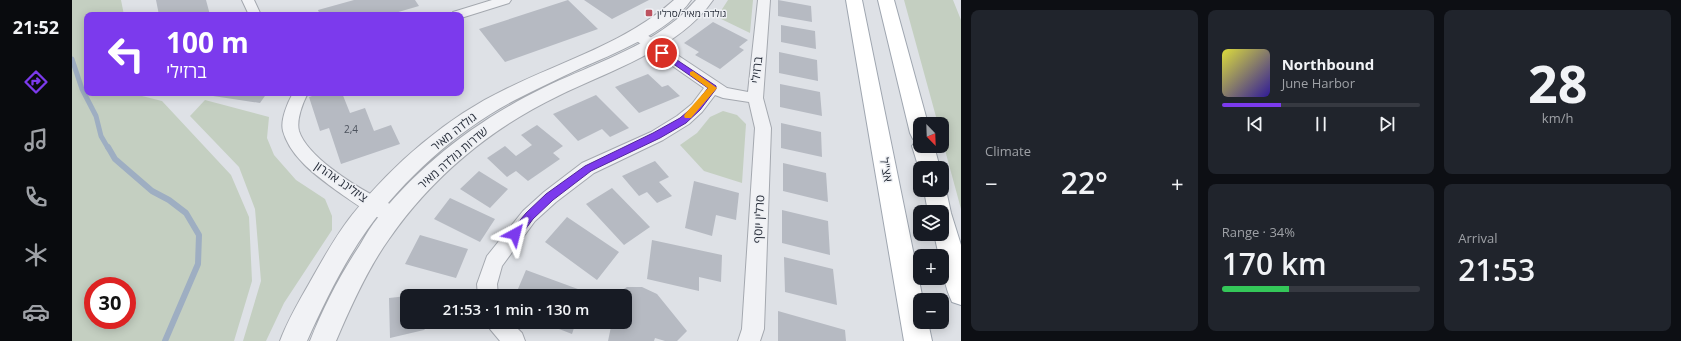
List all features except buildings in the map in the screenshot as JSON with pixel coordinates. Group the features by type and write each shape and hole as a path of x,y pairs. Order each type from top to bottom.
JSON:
{"main road":[{"name":"אצ\"ל","path":"854,0 918,341"},
{"path":"886,0 916,117"},
{"path":"948,241 961,294"}],"street":[{"path":"248,0 254,12"},
{"path":"464,13 505,0"},
{"name":"גולדה מאיר","path":"293,341 305,314 332,266 360,222 417,162 476,114 537,81 611,48 643,39 683,0"},
{"name":"שדרות גולדה מאיר","path":"323,341 356,273 381,232 434,172 490,126 549,93 624,58 643,39 678,27 705,0"},
{"name":"ברזילי","path":"643,39 713,88 723,93 755,98 764,0"},
{"path":"487,289 487,284 494,262 529,216 544,202 588,168 656,136 683,120 697,108 713,88"},
{"name":"ציזלינג אהרון","path":"299,96 293,112 291,130 299,145 313,164 375,206 394,216"},
{"name":"סרלין יוסף","path":"749,341 753,329 763,128 755,98"},
{"path":"503,329 514,341"}],"green space":[{"path":"72,0 121,0 123,12 84,12 84,96 142,96 162,101 231,175 249,217 252,281 234,341 72,341"},
{"path":"728,0 753,0 750,33 717,17"},
{"path":"904,0 953,0 961,20 961,209 946,153 949,153 949,117 936,117"},
{"path":"205,100 269,117 267,138 274,155 296,180 325,199 332,216 332,230 284,303 266,341 243,341 261,281 255,209 239,167 190,116"},
{"path":"723,111 737,115 746,124 742,183 704,171 680,145 697,133 710,117"}],"waterway":[{"path":"72,59 84,93"},
{"path":"86,96 96,116 101,136 108,148"},
{"path":"108,147 115,159 152,191 169,200 186,213 199,235 198,264 165,341"}],"slow traffic":[{"path":"688,116 697,108 713,88 693,74"}],"place":[{"name":"גולדה מאיר/סרלין","path":"649,13"}],"route":[{"path":"515,234 529,216 550,197 588,168 656,136 683,120 697,108 713,88 662,53"}]}
